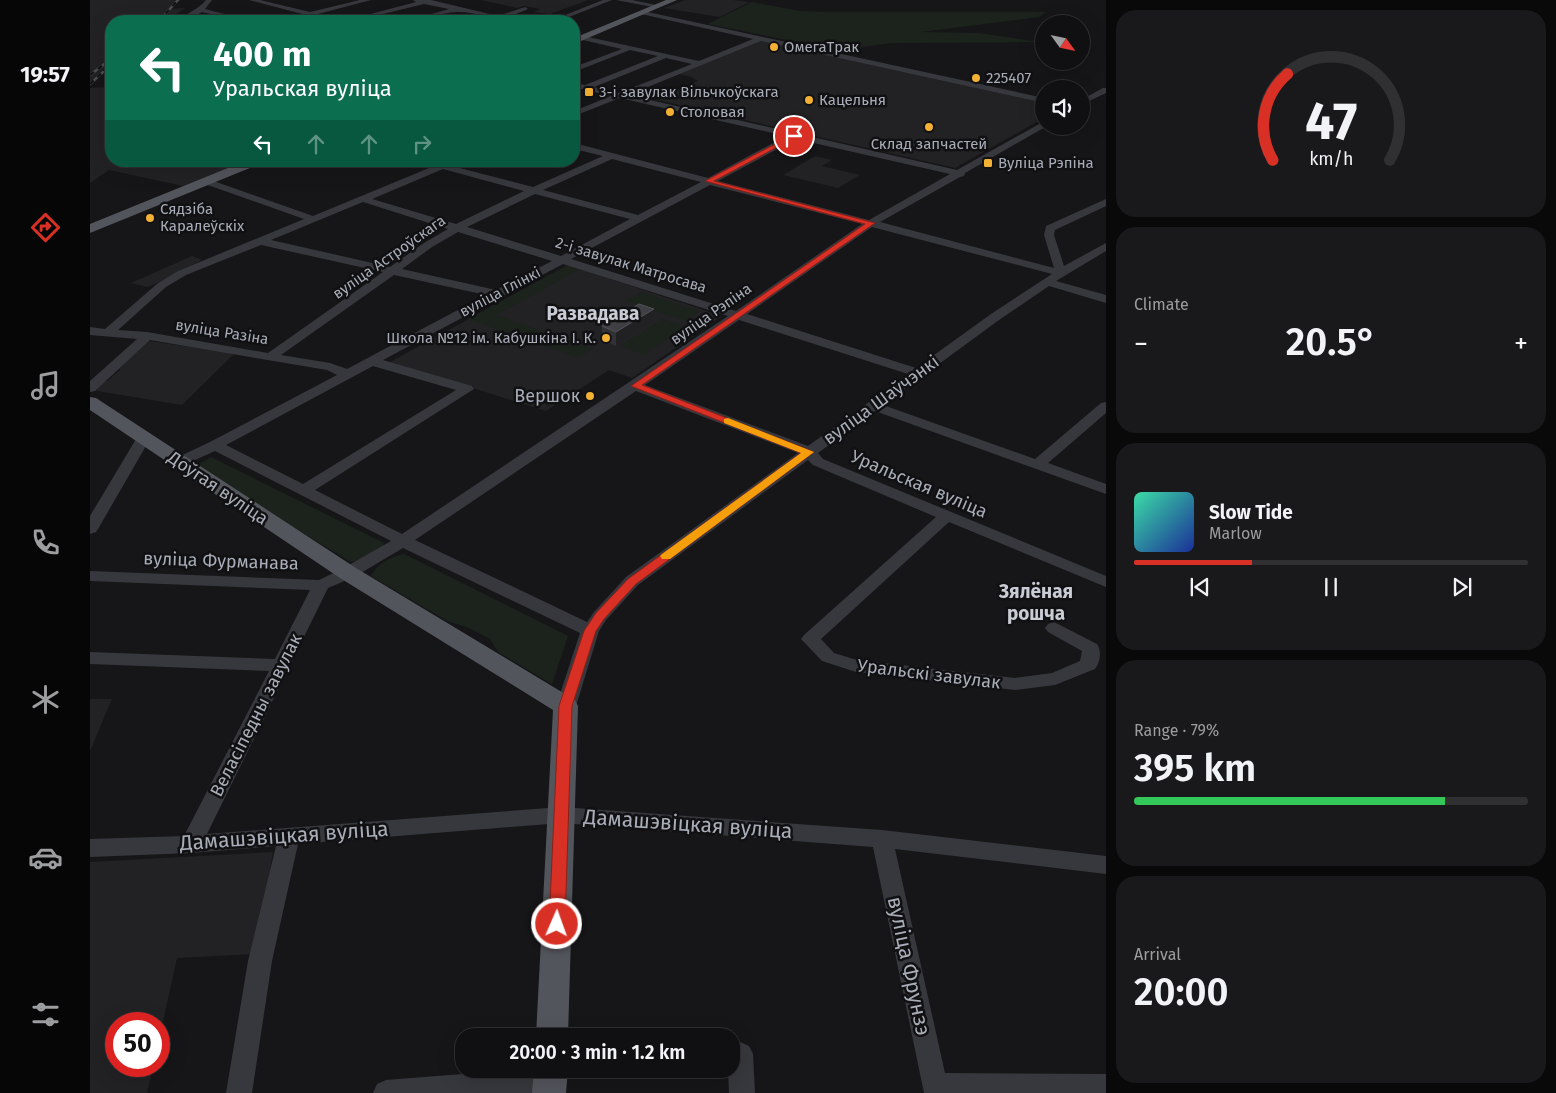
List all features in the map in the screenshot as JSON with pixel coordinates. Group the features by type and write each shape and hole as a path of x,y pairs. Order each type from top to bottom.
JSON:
{"main road":[{"path":"580,36 673,0"},
{"path":"90,228 241,167"},
{"name":"Доўгая вуліца","path":"90,402 348,573 566,706"},
{"name":"вуліца Шаўчэнкі","path":"552,1028 566,706"}],"street":[{"path":"191,15 201,10 209,0"},
{"path":"252,0 314,15"},
{"path":"331,0 350,4"},
{"path":"310,14 368,0"},
{"path":"416,0 484,15"},
{"path":"569,15 608,0"},
{"path":"619,0 658,6"},
{"path":"371,15 427,1"},
{"path":"505,15 525,8"},
{"path":"434,15 458,9"},
{"path":"201,10 222,15"},
{"path":"643,12 1035,99"},
{"path":"580,111 762,38"},
{"path":"580,39 699,64"},
{"path":"580,68 630,48"},
{"path":"586,88 665,56"},
{"path":"580,86 961,174"},
{"path":"1090,98 1106,90"},
{"name":"вуліца Рэпіна","path":"403,541 635,386 871,223 961,174 1035,130"},
{"name":"вуліца Глінкі","path":"179,462 214,446 794,136"},
{"path":"580,148 1061,273"},
{"name":"вуліца Астроўскага","path":"271,356 428,245 457,228 534,190 611,156"},
{"path":"108,332 167,281 182,273 440,167"},
{"path":"446,167 638,218"},
{"path":"205,181 313,219"},
{"name":"2-і завулак Матросава","path":"363,199 918,373"},
{"path":"1061,273 1049,235 1050,228 1106,202"},
{"path":"259,241 496,294"},
{"name":"вуліца Шаўчэнкі","path":"566,706 590,631 600,616 632,581 1046,282 1106,246"},
{"path":"1046,282 1106,299"},
{"name":"вуліца Разіна","path":"90,331 147,336 271,356 330,367 347,374"},
{"path":"90,388 147,336"},
{"path":"305,490 467,389 371,361"},
{"name":"Уральская вуліца","path":"635,386 809,452 818,462 1106,582"},
{"path":"874,406 1106,489"},
{"path":"1037,465 1104,410"},
{"path":"90,529 143,438"},
{"name":"Доўгая вуліца","path":"214,446 305,490 403,541 590,631"},
{"name":"Уральскі завулак","path":"947,516 810,639 828,657 856,666 1014,684 1055,679 1089,665 1091,648 1054,628"},
{"path":"348,573 403,541"},
{"name":"вуліца Фурманава","path":"90,576 321,585 348,573"},
{"name":"Веласіпедны завулак","path":"191,844 321,585"},
{"path":"90,658 280,665"},
{"name":"Дамашэвіцкая вуліца","path":"90,848 191,844 561,815 882,839 1106,865"},
{"path":"239,1093 260,961 289,836"},
{"name":"вуліца Фрунзэ","path":"882,839 936,1089"},
{"path":"740,1054 742,1093"},
{"path":"386,1093 550,1080"},
{"path":"936,1089 1106,1086"}],"shaded area":[{"path":"90,0 176,0 171,9 185,8 175,15 105,15 105,68 90,82"},
{"path":"481,0 588,0 550,14 534,12 540,9 524,6 517,8"},
{"path":"685,0 749,2 720,17 664,8"},
{"path":"752,2 800,11 826,12 1046,12 1042,15 1035,15 1035,18 921,32 978,33 1035,42 891,43 849,49 830,43 807,44 708,24"},
{"path":"761,41 1035,101 1035,123 955,168 653,99 698,81 679,74"},
{"path":"105,87 105,167 231,167 183,186 109,170 90,183 90,88"},
{"path":"815,156 832,160 822,166 860,175 838,188 783,175"},
{"path":"192,256 202,260 147,287 131,283"},
{"path":"568,265 722,316 632,378 609,370 546,411 390,362"},
{"path":"568,265 580,269 497,315 593,349 578,358 468,319"},
{"path":"641,292 700,311 685,321 625,301"},
{"path":"662,319 686,326 645,355 620,346"},
{"path":"149,341 234,354 182,405 97,391 97,387 120,370 119,367"},
{"path":"211,457 384,543 382,547 360,561 351,562 194,467"},
{"path":"404,554 568,636 552,684 498,652 490,639 467,627 449,622 371,576 385,561"},
{"path":"90,699 112,699 90,751"},
{"path":"273,852 256,954 177,958 165,1012 105,1012 105,1077 151,1077 147,1093 90,1093 90,862"}],"building":[{"path":"639,304 654,309 616,332 602,326"}],"railway":[{"path":"164,15 178,0"},
{"path":"90,75 105,64"},
{"path":"90,84 103,72"}],"slow traffic":[{"path":"666,556 809,452 728,421"}],"place":[{"name":"ОмегаТрак","path":"774,47"},
{"name":"225407","path":"976,78"},
{"name":"3-і завулак Вільчкоўскага","path":"589,92"},
{"name":"Кацельня","path":"809,100"},
{"name":"Столовая","path":"670,112"},
{"name":"Склад запчастей","path":"929,127"},
{"name":"Вуліца Рэпіна","path":"988,163"},
{"name":"Сядзіба Каралеўскіх","path":"150,218"},
{"name":"Школа №12 ім. Кабушкіна І. К.","path":"606,338"},
{"name":"Вершок","path":"590,396"}],"district":[{"name":"Развадава","path":"593,313"},
{"name":"Зялёная рошча","path":"1036,602"}],"route":[{"path":"557,924 566,706 590,631 620,592 632,581 809,452 635,386 871,223 708,181 794,136"}]}
